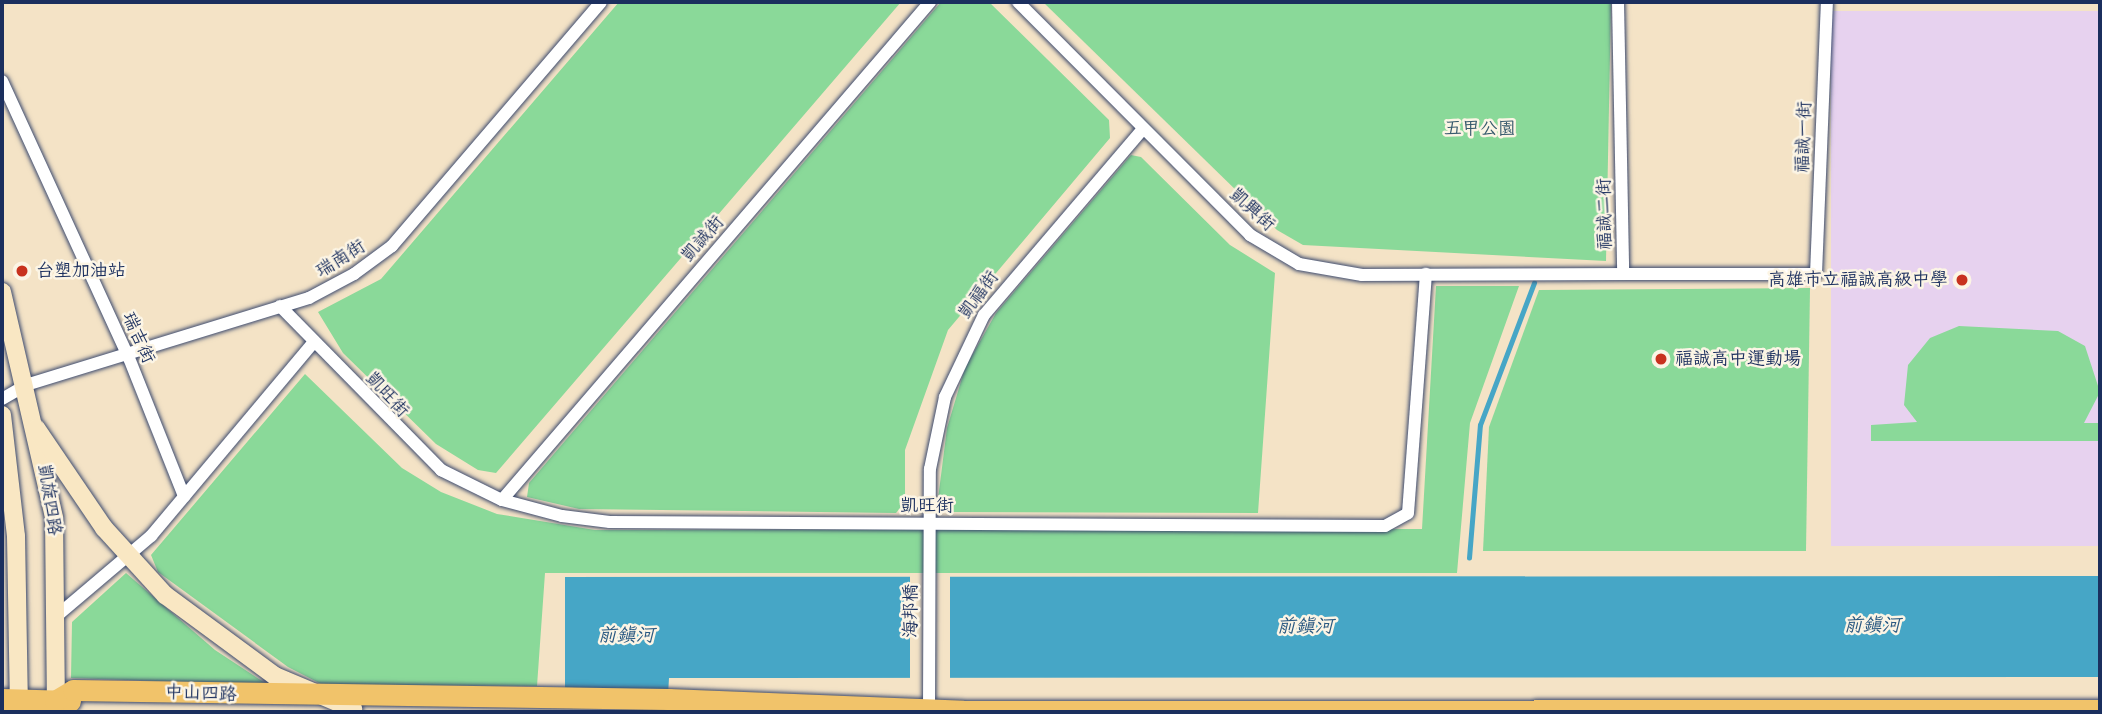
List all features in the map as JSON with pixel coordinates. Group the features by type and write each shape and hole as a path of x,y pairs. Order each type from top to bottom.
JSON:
{"main road":[{"name":"中山四路","path":"56,706 73,690 559,708"},
{"path":"559,708 668,699 928,707 2100,710"},
{"name":"中山四路","path":"13,705 353,709 559,708"}],"street":[{"name":"瑞南街","path":"2,399 26,385 129,358 280,306 354,274 392,246 601,2"},
{"name":"凱誠街","path":"502,500 930,2"},
{"name":"凱興街","path":"1018,2 1143,129 1275,252 1340,274 1623,274"},
{"name":"福誠二街","path":"1618,2 1623,274 1816,274"},
{"name":"福誠一街","path":"1816,274 1826,2"},
{"name":"瑞吉街","path":"2,81 129,358 184,496"},
{"name":"凱福街","path":"928,523 936,430 967,342 1006,286 1143,129"},
{"name":"凱旺街","path":"280,306 414,449 502,500 610,522 1397,525 1408,513 1426,274"},
{"name":"凱旋四路","path":"2,292 36,428 54,518 59,614 56,706"},
{"path":"59,614 129,557 314,342"},
{"name":"凱旋四路","path":"2,415 16,536 13,705"},
{"path":"36,428 129,557 215,638 320,698 353,709"},
{"name":"海邦橋","path":"928,523 928,707"}],"shaded area":[{"name":"高雄市立福誠高級中學","path":"1831,11 2100,11 2100,546 1831,546"}],"green space":[{"path":"619,2 901,2 496,473 478,470 436,444 343,353 318,312 381,279"},
{"path":"941,2 989,2 1109,120 1110,138 948,330 905,450 905,502 896,513 579,509 527,497 529,483"},
{"name":"五甲公園","path":"1043,2 1611,2 1606,261 1303,245 1277,230"},
{"path":"1131,155 1141,157 1230,245 1275,273 1258,513 944,512 938,499 947,428 965,368 996,313"},
{"path":"1436,286 1519,286 1470,423 1457,573 545,573 537,686 323,685 288,667 158,572 151,555 305,374 402,468 441,492 497,514 595,530 1422,529"},
{"name":"福誠高中運動場","path":"1810,288 1806,551 1483,551 1489,427 1539,290"},
{"path":"1959,326 2058,331 2085,346 2100,392 2084,423 2100,423 2100,441 1871,441 1871,425 1917,422 1904,405 1908,365 1930,338"},
{"path":"126,573 215,650 268,685 71,678 72,622"}],"water":[{"name":"前鎮河","path":"2100,576 2100,677 669,678 667,712 565,712 565,577"}],"pier":[{"path":"910,573 950,573 950,681 910,681"},
{"path":"561,690 671,690 671,712 561,712"}],"waterway":[{"path":"1469,558 1480,425 1534,283"}],"place":[{"name":"台塑加油站","path":"22,271"},
{"name":"高雄市立福誠高級中學","path":"1962,280"},
{"name":"福誠高中運動場","path":"1661,359"}]}
